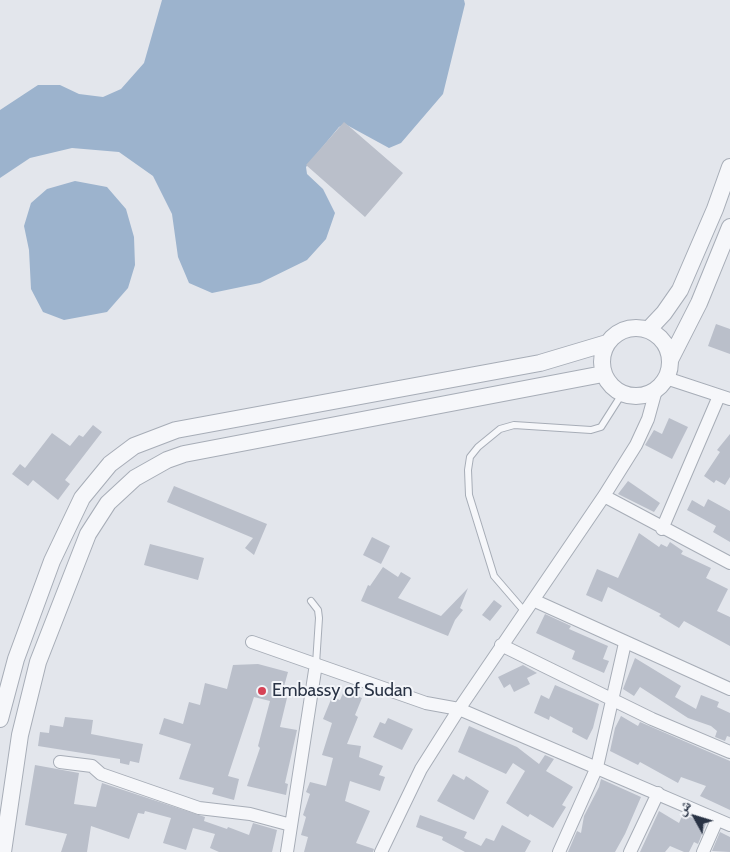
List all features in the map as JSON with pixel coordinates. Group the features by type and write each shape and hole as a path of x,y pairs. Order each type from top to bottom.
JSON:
{"street":[{"path":"648,330 664,313 680,290 715,209 730,166"},
{"path":"381,852 421,769 501,646 604,496 643,432 670,360 699,303 730,227"},
{"path":"0,719 16,658 52,561 82,498 110,464 134,446 176,430 540,363 607,344 621,331 639,328 648,330 661,339 669,352 670,360"},
{"path":"607,344 601,364 603,374 614,389 622,394 634,397 646,396 661,384"},
{"path":"3,852 20,735 38,662 88,534 108,503 135,478 158,464 184,454 603,374"},
{"path":"661,384 725,397 662,529"},
{"path":"604,496 662,529 730,563"},
{"path":"533,600 730,689"},
{"path":"252,642 426,703 459,709 730,825"},
{"path":"558,852 597,767 625,643"},
{"path":"501,646 613,700 730,752"},
{"path":"287,852 316,664"},
{"path":"60,762 92,766 101,774 199,808 250,814 291,825"},
{"path":"630,852 658,793"},
{"path":"703,852 718,820"}],"lane":[{"path":"524,612 494,576 469,495 468,470 470,457 494,433 514,425 591,430 601,427 622,394"},
{"path":"311,601 318,610 319,618 316,664"}],"water":[{"path":"162,0 464,0 465,4 443,94 401,143 389,148 345,124 339,127 306,167 307,174 323,189 335,213 326,239 307,260 260,283 212,293 189,283 178,257 172,214 153,176 119,152 72,148 30,158 0,178 0,110 38,85 60,85 79,94 103,97 121,89 144,63"},
{"path":"75,181 107,187 126,209 134,237 135,265 128,288 107,312 64,320 43,312 31,289 29,250 24,226 31,203 47,189"}],"building":[{"path":"344,122 403,173 365,217 306,165"},
{"path":"716,324 730,329 730,354 708,346"},
{"path":"669,418 688,427 672,459 645,445 654,430 662,434"},
{"path":"93,425 102,432 65,480 70,484 58,500 33,480 28,486 12,474 20,464 25,468 52,433 70,446 79,435 83,437"},
{"path":"730,434 730,477 725,485 716,480 714,483 704,476 720,452 717,450"},
{"path":"628,481 660,503 654,512 618,494"},
{"path":"174,486 267,524 254,555 245,548 253,538 167,502"},
{"path":"708,499 730,511 730,542 713,532 716,526 687,510 692,500 704,507"},
{"path":"639,533 659,547 661,544 667,547 670,542 683,551 681,554 711,568 706,578 728,589 717,611 730,617 730,646 684,621 679,628 659,616 661,614 608,587 602,602 586,595 597,569 618,578"},
{"path":"372,537 390,546 381,564 363,555"},
{"path":"150,544 204,558 198,580 144,565"},
{"path":"383,567 398,577 401,572 411,578 398,598 441,616 468,588 460,608 463,610 455,620 448,636 361,601 368,585 370,586"},
{"path":"494,600 502,606 490,621 482,615"},
{"path":"545,614 571,626 569,629 608,646 603,659 609,661 604,673 572,659 575,651 536,633"},
{"path":"635,658 681,686 675,697 696,709 701,695 719,702 717,707 730,713 730,737 727,736 725,741 715,737 717,731 711,726 688,718 640,687 634,696 623,689"},
{"path":"258,664 288,672 281,697 287,698 280,727 297,730 285,783 288,784 286,795 247,786 260,748 258,746 270,701 254,697 228,776 239,779 234,800 212,794 214,788 179,779 191,744 159,734 164,718 183,724 189,702 200,705 205,683 227,689 233,665"},
{"path":"523,665 537,673 527,678 530,684 514,692 510,684 504,688 498,677"},
{"path":"555,685 599,704 593,728 587,740 572,732 573,728 550,716 549,720 534,713 541,695 549,699"},
{"path":"344,691 362,698 355,715 358,717 347,744 361,746 359,757 383,766 379,775 385,777 380,791 350,781 345,801 370,811 356,843 374,849 373,852 304,852 308,837 301,835 306,817 303,815 310,794 306,792 310,782 326,786 333,758 322,755 332,723 323,719 332,697 340,700"},
{"path":"621,716 638,726 640,722 730,761 730,810 700,796 706,786 681,777 678,783 640,762 638,765 610,751 615,728"},
{"path":"65,717 93,720 91,734 143,744 139,763 130,761 129,765 120,763 120,759 38,746 40,732 49,733 50,725 63,727"},
{"path":"388,718 413,729 402,750 373,737 380,722 385,724"},
{"path":"469,726 517,747 539,764 545,755 554,759 546,771 573,787 562,805 566,807 553,828 530,814 528,817 506,803 525,771 513,763 506,774 458,752"},
{"path":"35,765 79,773 74,804 96,807 102,783 205,817 204,821 249,835 253,823 277,830 272,852 219,852 210,848 215,834 193,828 186,850 163,843 171,818 145,811 144,814 138,813 129,839 91,826 87,852 61,852 67,834 25,825"},
{"path":"453,774 464,780 466,776 489,791 474,820 437,801"},
{"path":"601,779 641,797 625,834 615,852 568,852 577,831 581,833 584,816 599,787"},
{"path":"659,811 679,823 683,814 706,824 698,844 694,842 689,852 684,852 670,846 665,852 640,852"},
{"path":"420,815 467,832 464,838 481,846 486,838 494,841 502,825 531,841 525,852 465,852 442,840 443,837 416,827"},
{"path":"720,832 730,837 730,852 712,851"}],"place":[{"name":"Embassy of Sudan","path":"262,691"}]}
